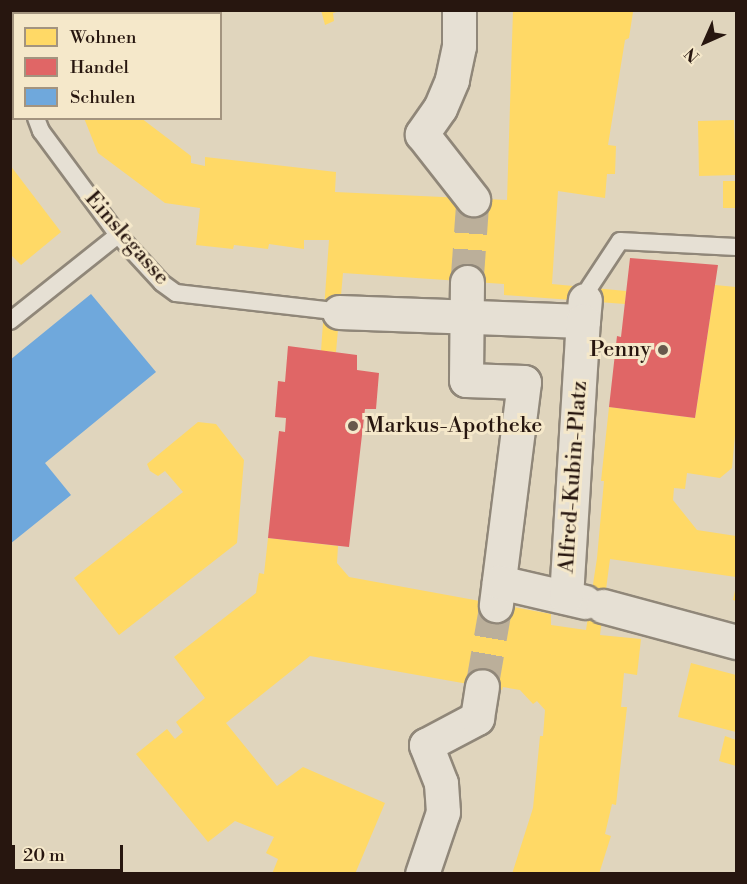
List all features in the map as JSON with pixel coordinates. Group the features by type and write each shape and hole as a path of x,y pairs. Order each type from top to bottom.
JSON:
{"street":[{"path":"459,10 459,46 452,80 440,108 422,134 473,199"},
{"name":"Alfred-Kubin-Platz","path":"467,282 466,380 524,382 498,594 586,602 586,303"},
{"path":"332,311 466,318 586,303"},
{"path":"586,602 736,642"},
{"path":"422,873 443,812 441,783 426,745 477,718 482,686"}],"lane":[{"name":"Einslegasse","path":"37,120 41,131 118,235 162,283 176,293 332,311"},
{"path":"10,321 118,235"},
{"path":"586,303 620,241 736,247"}],"building: Wohnen":[{"path":"41,10 133,10 134,12 42,12"},
{"path":"321,10 340,11 333,13 334,21 325,25"},
{"path":"513,10 633,12 629,38 625,40 608,145 616,146 615,174 607,174 605,198 558,191 552,284 626,291 625,304 504,295 504,284 343,273 336,352 321,351 329,240 304,240 304,249 269,244 268,249 234,245 233,249 196,245 200,208 165,203 98,153 85,120 144,120 191,156 191,163 205,166 205,157 336,172 335,192 507,200"},
{"path":"734,120 736,175 699,176 698,121"},
{"path":"10,165 61,232 21,265 10,254"},
{"path":"723,181 736,181 736,208 723,208"},
{"path":"715,285 736,287 736,424 732,468 720,478 687,473 685,489 674,488 673,500 697,530 736,536 736,577 610,559 600,635 641,639 637,675 624,673 621,707 627,707 616,805 612,804 605,834 611,836 599,874 512,874 533,808 540,736 543,736 545,710 537,701 533,704 520,690 503,687 502,690 310,656 226,723 277,786 303,767 385,803 355,874 272,874 278,859 266,853 274,837 235,821 208,842 136,754 167,729 175,739 183,732 176,722 205,698 174,657 256,593 259,573 264,574 268,538 338,546 337,563 349,577 551,614 551,625 586,630 597,558 604,481 601,481 609,407 695,418"},
{"path":"198,422 216,424 244,460 237,543 119,635 74,578 183,492 165,471 158,476 150,471 147,464"},
{"path":"691,663 736,675 736,732 678,717"},
{"path":"725,736 736,740 736,766 719,761"}],"building: Handel":[{"path":"630,258 718,265 695,418 609,407 617,336 621,337"},
{"path":"288,346 357,355 357,370 379,373 376,409 365,409 349,547 268,538 279,431 285,432 286,418 275,417 278,381 285,382"}],"building: Schulen":[{"path":"91,294 156,372 45,463 71,495 10,544 10,360"}],"tunnel":[{"path":"467,282 473,199"},
{"path":"482,686 496,605"}],"place":[{"name":"Penny","path":"663,350"},
{"name":"Markus-Apotheke","path":"353,426"}]}
